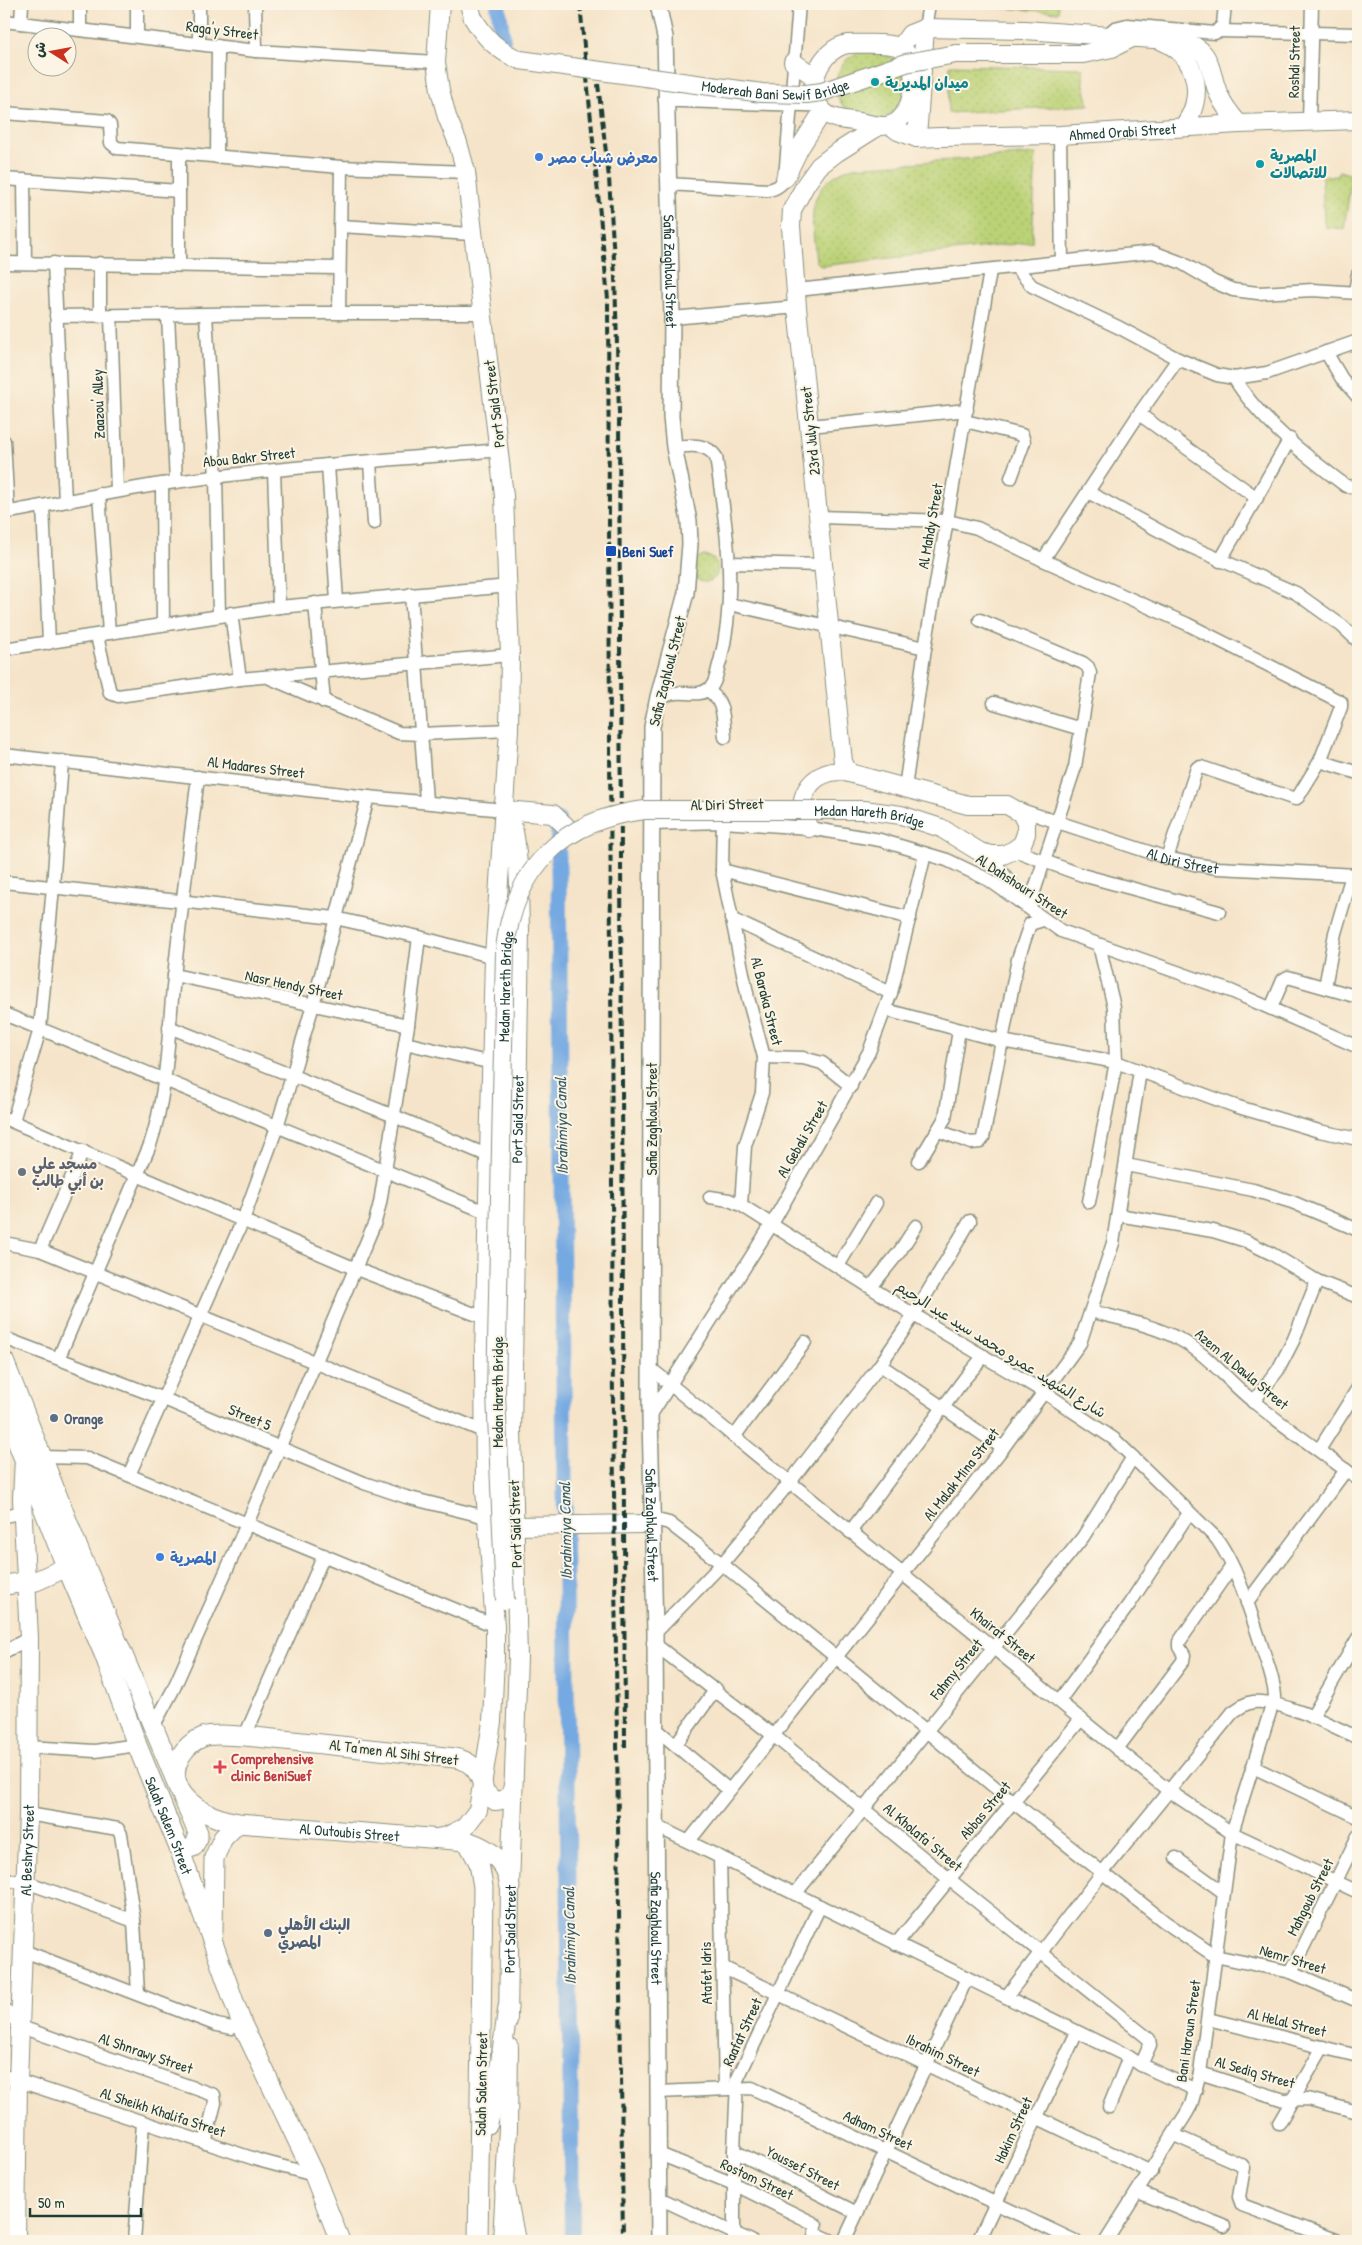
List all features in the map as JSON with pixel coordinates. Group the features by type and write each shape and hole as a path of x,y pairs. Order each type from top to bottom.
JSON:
{"highway":[{"path":"505,2188 515,2241"}],"main road":[{"name":"Port Said Street","path":"436,1838 456,1833 472,1820 478,1810 483,1786 494,1690 495,1626 486,1517 484,1432 485,1318 494,957 509,730 510,655 509,586 500,450 472,234 466,172 440,90 436,62 440,4"},
{"name":"Modereah Bani Sewif Bridge","path":"471,11 490,42 502,51 520,60 762,93 806,94 822,92 882,70 956,54 1084,54 1112,48 1134,36"},
{"path":"917,138 925,28"},
{"path":"900,48 910,34 925,28 1134,36 1182,41 1202,51 1211,66 1215,85 1222,101 1239,124"},
{"path":"1156,39 1172,45 1179,51 1194,74 1197,93 1196,102 1189,120 1183,127"},
{"path":"785,178 799,149 818,96 826,54 840,45 886,45 900,48 910,57 912,63 909,107 900,121 884,126 830,116 818,96 793,62"},
{"name":"Ahmed Orabi Street","path":"884,126 917,138 1060,135 1239,124 1358,120"},
{"name":"23rd July Street","path":"850,773 843,762 791,226 792,210 819,166 884,126"},
{"name":"Al Diri Street","path":"802,803 806,789 818,776 833,771 850,773 968,804 1007,804 1015,808"},
{"path":"802,803 802,813 809,828"},
{"path":"980,852 997,855 1014,850 1022,844 1026,834 1026,823 1015,808"},
{"name":"Port Said Street","path":"502,2241 508,2093 510,1887 518,1658 512,1375 517,1162 518,887 513,824 504,810"},
{"path":"504,810 553,814 573,833"},
{"name":"Medan Hareth Bridge","path":"518,1658 512,1639 505,1600 496,1394 505,949 515,903 529,875 551,848 580,828 611,815 645,810 864,810 900,815 940,828 980,852"},
{"path":"489,1156 502,1151 508,1153 517,1162"},
{"name":"Salah Salem Street","path":"4,1361 32,1458 67,1567 104,1654 137,1745 179,1848 242,2024 314,2175 340,2241"},
{"name":"Salah Salem Street","path":"4,1408 32,1458 198,1833 198,1838 193,1846 184,1849 179,1848"},
{"name":"Al Beshry Street","path":"16,2241 11,2079 21,2027 24,1951 28,1814 29,1638 24,1512 32,1458"},
{"path":"514,1526 642,1524 653,1519"},
{"path":"4,1585 28,1582 67,1567"},
{"name":"Al Ta'men Al Sihi Street","path":"178,1787 176,1769 183,1752 189,1745 205,1736 245,1736 455,1758 474,1766 483,1786"},
{"path":"483,1786 485,1792 495,1801 508,1797 513,1791 514,1784"},
{"name":"Al Outoubis Street","path":"178,1787 185,1797 204,1812 226,1821 466,1842 494,1853 506,1868 510,1887"},
{"path":"213,1943 214,1858 223,1838 238,1823"},
{"name":"Salah Salem Street","path":"466,1842 479,1863 483,1887 478,2241"},
{"path":"480,2151 498,2080 508,2007"}],"street":[{"path":"21,23 22,4"},
{"path":"80,4 80,30"},
{"path":"137,4 138,36"},
{"path":"199,4 199,44"},
{"path":"255,4 256,51"},
{"name":"Safia Zaghloul Street","path":"658,4 664,24 672,318 671,417 674,446 689,521 689,560 680,619 654,711 652,727 650,1416 653,1519 659,2241"},
{"path":"668,184 767,190 779,186 785,178 799,4"},
{"path":"925,28 930,4"},
{"path":"1218,31 1224,21 1225,4"},
{"name":"Roshdi Street","path":"1309,121 1312,4"},
{"name":"Raga'y Street","path":"4,21 256,51 436,62"},
{"path":"1107,35 1115,28 1127,25 1211,34 1218,31 1358,34"},
{"path":"218,46 218,157"},
{"path":"666,91 818,96"},
{"path":"4,113 106,122 110,125 110,140 114,146 218,157 341,166 466,172"},
{"path":"1060,135 1062,262"},
{"path":"178,265 179,154"},
{"path":"339,313 341,166"},
{"path":"4,179 179,191"},
{"path":"24,180 25,263"},
{"path":"340,226 472,234"},
{"path":"672,318 1014,266 1153,252 1182,263 1214,282 1233,290 1258,293 1313,290 1356,292 1358,274"},
{"path":"4,263 339,268"},
{"path":"54,263 65,501"},
{"name":"Zaazou' Alley","path":"100,264 106,316 117,491"},
{"path":"1014,266 1032,286 1120,328 1178,360 1217,375 1234,378 1267,373 1358,341"},
{"name":"Al Mahdy Street","path":"905,788 925,648 990,270"},
{"path":"56,316 483,313"},
{"path":"168,315 176,482"},
{"path":"206,315 225,614 240,680"},
{"path":"1326,352 1342,379 1358,397"},
{"path":"1043,560 1139,414 1178,360"},
{"path":"1234,378 1251,404 1290,440 1346,486 1358,487"},
{"path":"1139,414 1257,498"},
{"path":"810,426 966,415 1022,435 1024,442 1011,478"},
{"path":"1220,561 1290,440"},
{"path":"4,441 6,513"},
{"path":"654,711 662,699 675,692 695,694 707,690 714,682 722,654 729,604 729,563 716,456 712,451 702,446 674,446"},
{"name":"Abou Bakr Street","path":"6,513 99,494 176,482 328,465 500,450"},
{"path":"370,462 374,523"},
{"path":"328,465 337,601"},
{"path":"274,471 279,606"},
{"path":"162,484 163,624"},
{"path":"1088,492 1180,542 1296,593 1342,626 1358,641"},
{"path":"99,494 103,634 110,693 115,696 268,677 510,655"},
{"path":"43,506 49,643"},
{"path":"819,517 948,521 977,528 1043,560 1187,624 1340,701 1341,707 1320,760 1295,799 1201,767 1197,768 1166,858"},
{"path":"729,563 824,565"},
{"path":"4,649 279,606 509,586"},
{"path":"411,594 426,801"},
{"path":"315,603 324,702"},
{"path":"729,604 925,648"},
{"path":"980,620 1088,667 1090,673 1074,767 1045,863 1029,907"},
{"path":"268,677 389,730 421,734 509,730"},
{"path":"707,690 715,695 721,706 724,738"},
{"path":"994,703 1081,729"},
{"name":"Al Madares Street","path":"4,755 504,810"},
{"path":"1320,760 1358,773"},
{"path":"62,761 40,1028 8,1119 356,1269 485,1318"},
{"path":"59,1357 157,1124 165,1081 174,975 198,777"},
{"path":"129,1475 202,1316 243,1220 277,1127 313,1005 368,796"},
{"name":"Al Diri Street","path":"652,804 802,803"},
{"name":"Al Baraka Street","path":"722,804 722,870 748,998 764,1058 762,1093 744,1146 741,1205"},
{"name":"Al Diri Street","path":"1015,808 1166,858 1218,868 1355,875"},
{"name":"Al Dahshouri Street","path":"652,824 723,822 809,828 880,840 925,854 969,869 1029,907 1043,920 1061,931 1231,991 1358,1046"},
{"path":"1014,850 1045,863 1082,875 1219,912"},
{"name":"Medan Hareth Bridge","path":"980,852 999,868 1029,907"},
{"name":"Al Gebali Street","path":"650,1416 772,1224 869,1052 891,993 925,854"},
{"path":"722,870 910,918"},
{"path":"1325,987 1335,933 1355,875"},
{"path":"4,882 335,918 419,937 494,957"},
{"path":"731,919 891,993"},
{"path":"939,1131 971,1143 980,1142 983,1138 1025,934 1030,924 1043,920"},
{"path":"152,1727 173,1690 248,1524 375,1222 380,1203 394,1116 419,937"},
{"path":"1089,1202 1116,1062 1114,1007 1099,945"},
{"name":"Nasr Hendy Street","path":"174,975 408,1025"},
{"path":"1271,1008 1283,980 1288,977 1358,997"},
{"path":"886,1010 1002,1041 1116,1062 1234,1106 1319,1131 1358,1139"},
{"path":"4,1014 488,1213"},
{"path":"170,1027 489,1156"},
{"path":"919,1161 939,1131 948,1103 959,1030"},
{"path":"405,1043 492,1064"},
{"path":"764,1058 803,1058 822,1063 850,1086"},
{"name":"Al Malak Mina Street","path":"689,1841 1003,1448 1080,1344 1107,1267 1118,1215 1140,1071"},
{"path":"40,1250 83,1151"},
{"path":"1126,1165 1253,1190 1292,1202 1358,1230"},
{"name":"شارع الشهيد عمرو محمد سيد عبد الرحيم","path":"710,1197 729,1200 741,1205 914,1315 1044,1392 1114,1440 1217,1539 1232,1566 1247,1603 1275,1688 1274,1704 1232,1833"},
{"path":"838,1266 876,1203"},
{"path":"1118,1215 1213,1231 1246,1242 1272,1254 1317,1281 1358,1297"},
{"path":"654,1638 722,1564 790,1482 880,1365 914,1315 970,1221"},
{"path":"870,1287 900,1251 916,1226"},
{"path":"4,1243 40,1250 484,1432"},
{"path":"1253,1402 1278,1370 1294,1339 1317,1281"},
{"name":"Azem Al Dawla Street","path":"1091,1311 1162,1331 1188,1343 1253,1402 1358,1479"},
{"name":"Street 5","path":"4,1338 59,1357 385,1490 486,1517"},
{"path":"734,1437 805,1342"},
{"path":"850,1532 984,1356"},
{"path":"880,1365 1003,1448"},
{"name":"Khairat Street","path":"650,1368 1169,1791 1232,1833 1358,1892"},
{"path":"1319,1450 1358,1388"},
{"name":"Fahmy Street","path":"795,1894 1083,1537 1133,1457"},
{"path":"32,1458 87,1458 495,1626"},
{"path":"1247,1603 1346,1470"},
{"path":"4,1516 24,1512"},
{"path":"1059,1702 1130,1604 1189,1513"},
{"path":"653,1519 669,1523 722,1564 1013,1802 1165,1922 1215,1956"},
{"path":"245,1736 324,1555"},
{"path":"1117,1749 1183,1661 1184,1655 1178,1644 1179,1642 1232,1566"},
{"path":"4,1652 29,1638"},
{"name":"Al Kholafa' Street","path":"654,1638 949,1879 1149,2039 1150,2045 1141,2065"},
{"path":"1312,1717 1358,1638"},
{"path":"676,1744 716,1689"},
{"path":"1006,1997 1040,1951 1233,1712 1252,1702 1274,1704 1312,1717 1358,1738"},
{"name":"Abbas Street","path":"896,1944 1081,1719"},
{"path":"655,1728 729,1790"},
{"path":"28,1747 96,1750 137,1745"},
{"path":"1254,1767 1358,1818"},
{"path":"28,1814 110,1826 118,1829 121,1834 134,1921 138,1994"},
{"path":"656,1826 1129,2057 1141,2065 1196,2090"},
{"name":"Bani Haroun Street","path":"1107,2241 1174,2135 1191,2105 1196,2090 1208,2019 1232,1833"},
{"name":"Mahgoub Street","path":"1291,1972 1358,1836"},
{"name":"Atafet Idris","path":"720,1857 722,1967 731,2088"},
{"path":"1176,1858 1224,1892"},
{"path":"4,1880 26,1882 134,1921"},
{"name":"Raafat Street","path":"734,2237 734,2152 731,2088 820,1906"},
{"path":"24,1951 217,2025 232,2028 242,2024"},
{"name":"Nemr Street","path":"1215,1956 1291,1972 1358,2001"},
{"name":"Ibrahim Street","path":"722,1967 1151,2172"},
{"path":"842,2241 886,2152 967,1978"},
{"path":"4,2009 21,2027"},
{"name":"Al Helal Street","path":"1208,2019 1358,2056"},
{"name":"Al Shnrawy Street","path":"21,2027 214,2095 215,2103 205,2142"},
{"name":"Hakim Street","path":"978,2241 1077,2032"},
{"path":"1279,2123 1323,2047"},
{"path":"1109,2107 1129,2057"},
{"name":"Al Sediq Street","path":"1200,2073 1293,2101 1315,2100 1358,2112"},
{"name":"Al Sheikh Khalifa Street","path":"11,2079 143,2123 314,2175"},
{"name":"Adham Street","path":"658,2092 752,2088 1075,2241"},
{"path":"134,2241 143,2123"},
{"path":"1174,2135 1241,2163 1244,2168 1239,2197 1240,2202 1246,2207 1339,2241"},
{"name":"Youssef Street","path":"734,2152 857,2213"},
{"name":"Rostom Street","path":"659,2154 734,2184 815,2224 815,2233 842,2241"},
{"path":"1138,2192 1224,2226"},
{"path":"659,2198 734,2237 751,2241"}],"green space":[{"path":"951,4 1059,4 1058,12"},
{"path":"871,50 884,53 896,60 903,72 906,85 903,98 896,110 884,117 871,120 858,117 846,110 839,98 836,85 839,72 846,60 858,53"},
{"path":"950,65 1083,68 1083,81 1089,105 948,113"},
{"path":"1036,154 1032,242 821,266 816,261 813,231 814,205 818,193 837,174 853,167"},
{"path":"1339,171 1352,175 1344,229 1325,227 1324,222 1322,176 1338,176"},
{"path":"705,556 714,560 718,569 714,578 705,582 696,578 692,569 696,560"}],"waterway":[{"name":"Ibrahimiya Canal","path":"498,4 503,40"},
{"name":"Ibrahimiya Canal","path":"558,820 572,2241"}],"railway":[{"path":"580,4 608,299 613,1407 623,2241"},
{"path":"598,84 609,178 615,276 619,414 625,1749"}],"place":[{"name":"ميدان المديرية","path":"875,82"},
{"name":"معرض شباب مصر","path":"539,157"},
{"name":"المصرية للاتصالات","path":"1260,164"},
{"name":"Beni Suef","path":"611,551"},
{"name":"مسجد علي بن أبي طالب","path":"22,1172"},
{"name":"Orange","path":"54,1418"},
{"name":"المصرية","path":"160,1557"},
{"name":"Comprehensive clinic BeniSuef","path":"220,1767"},
{"name":"البنك الأهلي المصري","path":"268,1933"}]}
